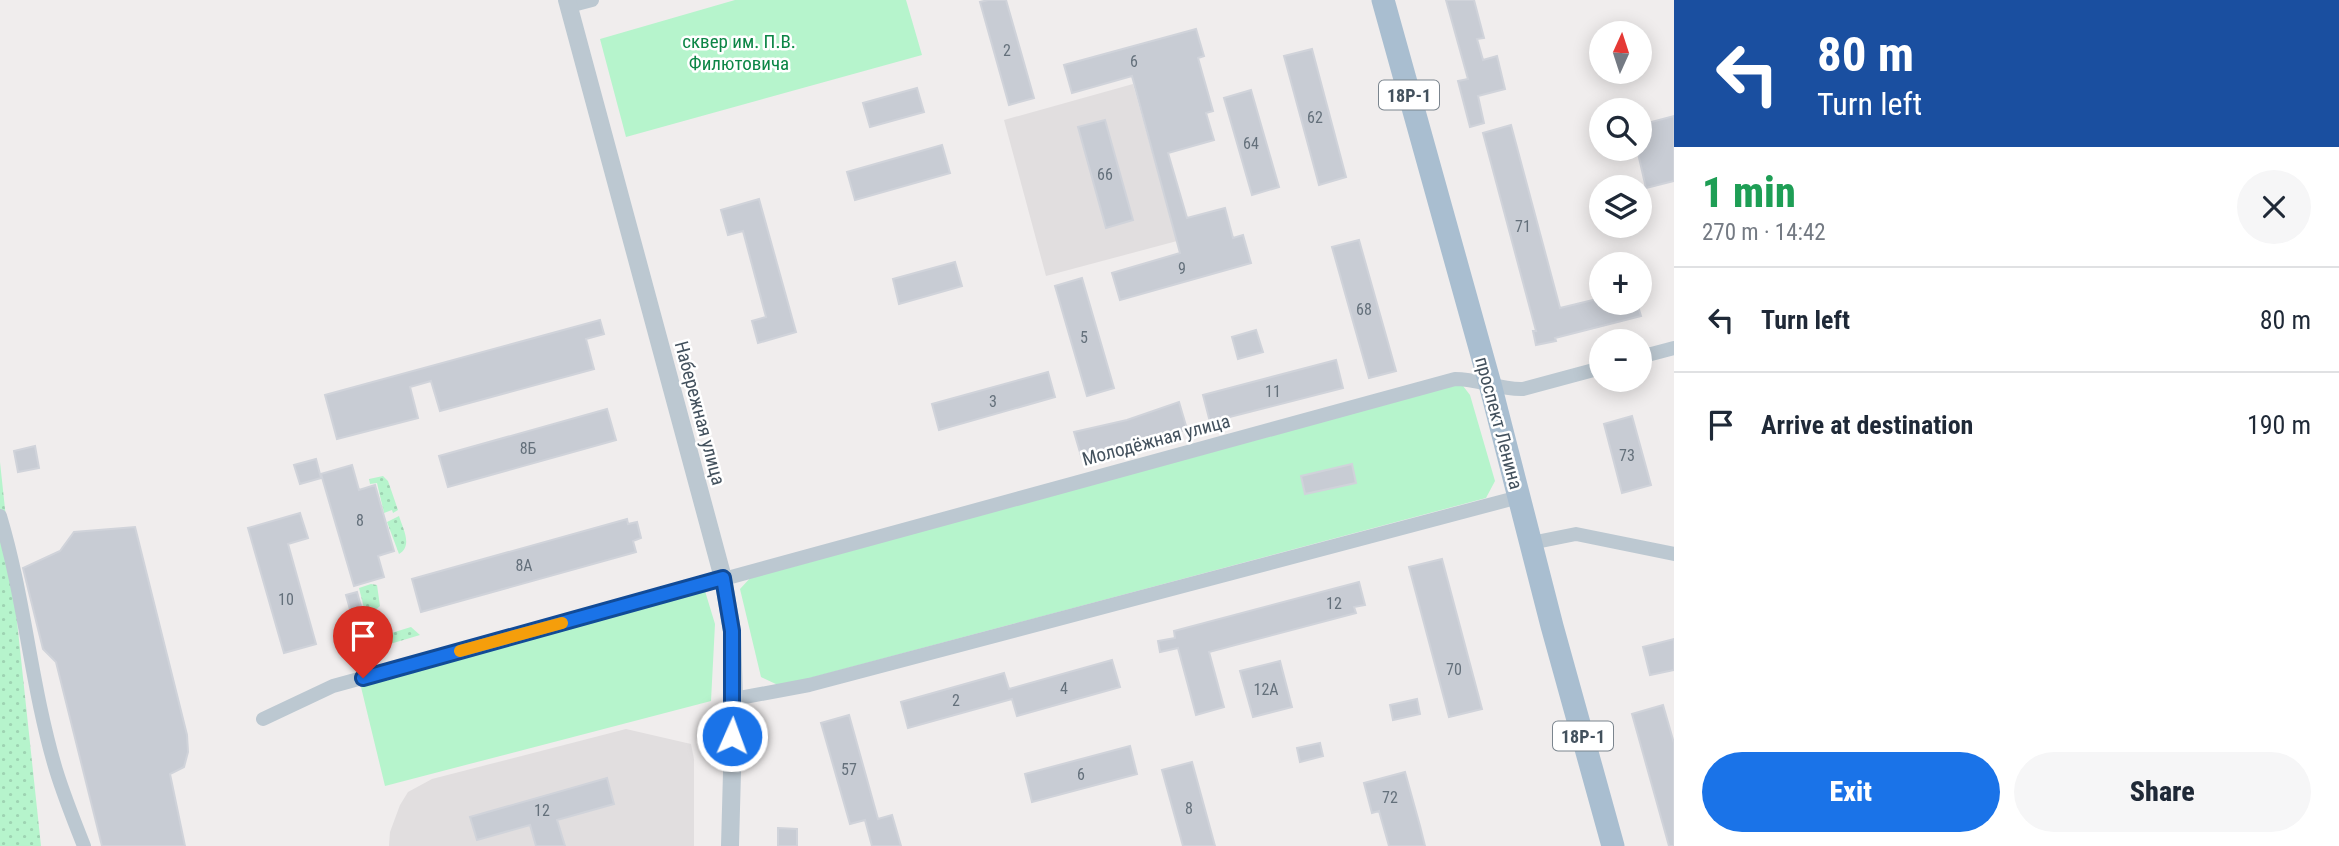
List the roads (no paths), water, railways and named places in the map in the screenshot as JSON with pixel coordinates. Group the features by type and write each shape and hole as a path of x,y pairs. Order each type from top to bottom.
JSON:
{"main road":[{"name":"проспект Ленина","path":"1383,0 1490,384 1613,846"}],"street":[{"path":"568,3 592,0"},
{"name":"Набережная улица","path":"568,3 723,578 732,631 730,846"},
{"path":"1652,354 1674,348"},
{"name":"Молодёжная улица","path":"263,719 333,686 1455,379 1523,389 1589,371"},
{"path":"733,699 809,685 1519,497"},
{"path":"0,516 56,770 84,846"},
{"path":"1531,543 1576,534 1674,554"}],"park label":[{"name":"сквер им. П.В. Филютовича","path":"739,52"}]}
